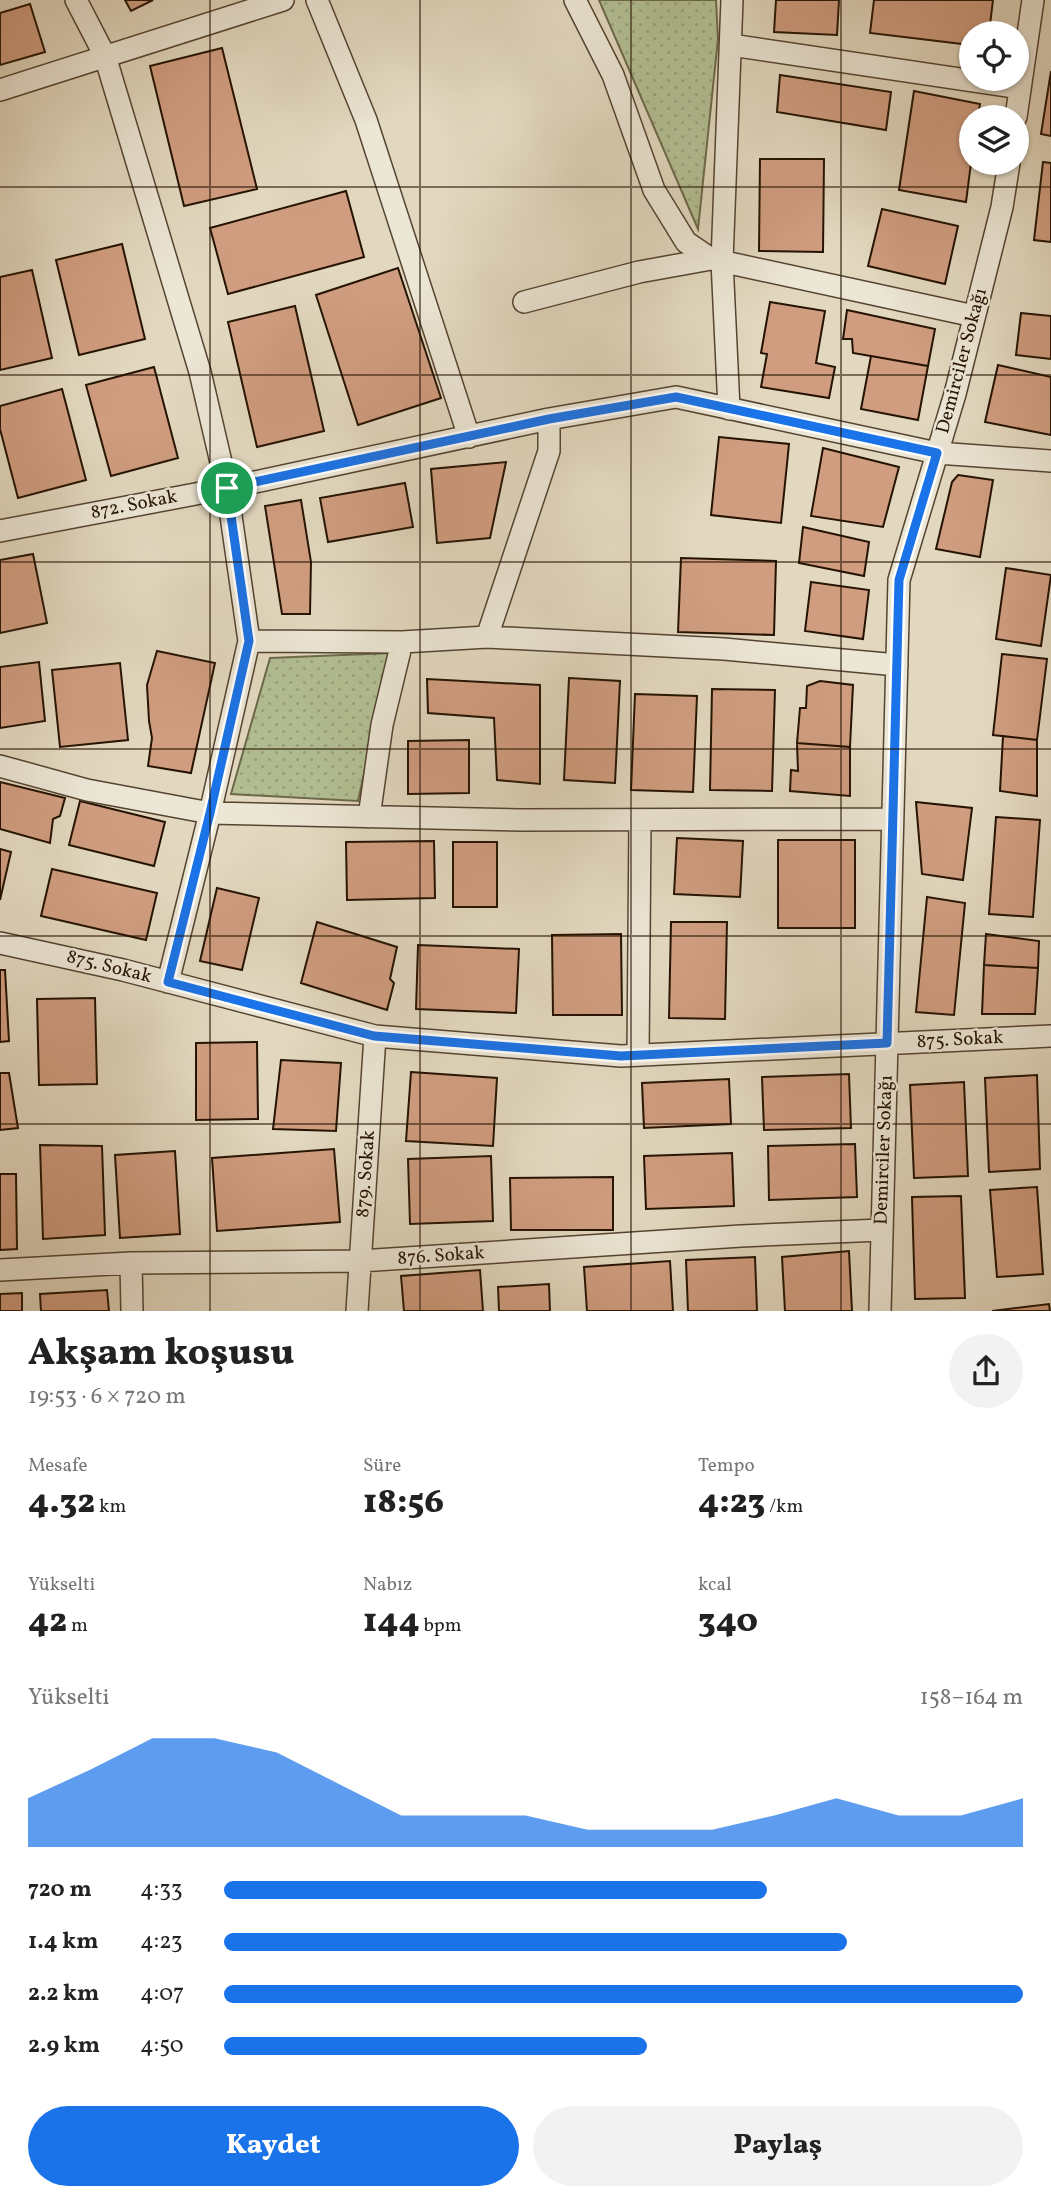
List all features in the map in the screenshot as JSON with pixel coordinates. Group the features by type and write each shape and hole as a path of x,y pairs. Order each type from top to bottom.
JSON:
{"street":[{"path":"76,0 105,55 200,372 227,488 249,641 168,982"},
{"path":"0,90 283,0"},
{"path":"317,0 366,120 469,437"},
{"path":"575,0 613,75 654,190 686,242 716,260 974,316"},
{"path":"729,409 716,260 732,0"},
{"path":"1029,27 1033,0"},
{"path":"731,45 959,79"},
{"name":"Demirciler Sokağı","path":"880,1311 899,580 955,394 1002,207 1007,175"},
{"path":"524,302 639,272 716,260"},
{"name":"872. Sokak","path":"0,531 227,488 549,419 676,397 937,453 1051,461"},
{"path":"487,637 549,451 549,419"},
{"path":"249,641 402,642 487,637 724,649 897,665"},
{"path":"369,817 382,725 402,642"},
{"path":"0,766 87,790 210,813 521,820 892,819"},
{"path":"638,1055 640,820"},
{"name":"875. Sokak","path":"0,943 168,982 374,1036 621,1056 1051,1036"},
{"name":"879. Sokak","path":"357,1311 374,1036"},
{"name":"876. Sokak","path":"0,1270 131,1264 360,1261 741,1236 881,1230"},
{"path":"131,1264 132,1311"}],"green space":[{"path":"599,0 716,0 718,39 698,229"},
{"path":"391,653 358,801 231,794 270,658"}],"building":[{"path":"125,0 153,0 131,11"},
{"path":"776,0 839,0 837,35 774,32"},
{"path":"874,0 993,0 990,21 959,21 959,44 870,33"},
{"path":"30,4 45,52 0,65 0,13"},
{"path":"222,48 257,189 184,206 150,66"},
{"path":"1051,71 1051,136 1041,134"},
{"path":"780,75 891,92 886,130 777,112"},
{"path":"914,91 980,104 959,105 959,175 969,175 966,202 899,190"},
{"path":"760,159 824,159 823,252 759,251"},
{"path":"1043,162 1051,163 1051,242 1034,240"},
{"path":"346,191 364,257 228,294 210,228"},
{"path":"882,209 958,226 945,284 868,266"},
{"path":"122,244 145,339 79,355 56,260"},
{"path":"398,268 441,398 358,425 316,295"},
{"path":"32,270 52,358 0,370 0,277"},
{"path":"770,302 825,311 816,363 835,367 829,398 761,387 767,354 761,353"},
{"path":"295,306 324,431 257,447 228,322"},
{"path":"847,310 935,329 928,366 853,353 852,339 843,339"},
{"path":"1021,313 1051,316 1051,359 1016,355"},
{"path":"871,356 928,366 918,420 861,409"},
{"path":"998,365 1051,377 1051,435 985,422"},
{"path":"154,367 178,458 111,476 86,385"},
{"path":"62,389 86,480 18,498 0,429 0,406"},
{"path":"719,437 789,444 781,523 711,515"},
{"path":"823,448 899,467 883,527 811,516"},
{"path":"506,462 490,538 437,543 431,469"},
{"path":"958,475 993,480 980,557 936,549 952,482"},
{"path":"405,483 413,527 328,542 320,498"},
{"path":"301,500 311,562 310,614 282,614 265,506"},
{"path":"803,527 869,542 864,576 799,563"},
{"path":"33,554 47,623 0,633 0,560"},
{"path":"681,558 776,561 774,635 678,632"},
{"path":"1006,568 1051,575 1041,646 996,639"},
{"path":"811,582 869,590 863,639 805,631"},
{"path":"157,651 215,663 191,773 148,766 152,738 147,685"},
{"path":"1002,654 1047,659 1037,740 993,735"},
{"path":"39,662 45,721 0,728 0,667"},
{"path":"120,663 128,740 60,747 52,670"},
{"path":"569,678 620,681 615,783 564,780"},
{"path":"427,679 540,685 540,784 497,780 494,718 428,713"},
{"path":"820,681 853,685 850,747 797,743 800,708 806,708 807,686"},
{"path":"712,689 775,690 772,791 710,790"},
{"path":"635,694 697,696 693,792 631,790"},
{"path":"1003,736 1037,740 1037,796 1000,791"},
{"path":"469,740 469,793 408,794 408,741"},
{"path":"797,743 850,747 850,796 790,791 791,770 798,771"},
{"path":"0,782 65,798 60,816 53,819 50,843 0,829"},
{"path":"80,801 165,822 154,866 69,845"},
{"path":"916,802 972,808 963,880 922,874"},
{"path":"996,817 1040,820 1033,917 989,914"},
{"path":"677,838 743,841 740,897 674,894"},
{"path":"778,840 855,840 855,928 778,928"},
{"path":"434,841 435,898 347,900 346,842"},
{"path":"453,842 497,842 497,907 453,907"},
{"path":"0,849 11,852 0,900"},
{"path":"52,869 157,893 146,940 41,916"},
{"path":"217,888 259,898 242,970 200,961"},
{"path":"927,897 965,903 954,1015 916,1012"},
{"path":"317,922 397,947 390,979 394,983 387,1010 301,983"},
{"path":"671,922 727,922 725,1019 669,1018"},
{"path":"621,934 622,1015 553,1015 552,935"},
{"path":"986,934 1039,941 1038,968 984,965"},
{"path":"418,945 519,949 516,1013 416,1009"},
{"path":"984,965 1038,968 1035,1014 982,1014"},
{"path":"0,970 5,970 9,1041 0,1042"},
{"path":"95,998 97,1084 39,1085 37,999"},
{"path":"257,1042 258,1119 196,1120 196,1043"},
{"path":"281,1060 341,1063 336,1131 273,1129"},
{"path":"411,1072 497,1078 493,1146 406,1141"},
{"path":"0,1073 9,1073 18,1128 0,1130"},
{"path":"849,1074 851,1128 764,1130 762,1077"},
{"path":"1037,1075 1040,1169 989,1172 985,1078"},
{"path":"729,1079 731,1124 644,1128 642,1083"},
{"path":"964,1082 968,1176 914,1178 910,1085"},
{"path":"855,1144 857,1197 769,1200 768,1146"},
{"path":"40,1145 102,1146 105,1235 43,1239"},
{"path":"334,1149 340,1222 217,1231 212,1158"},
{"path":"175,1151 180,1234 120,1238 115,1155"},
{"path":"732,1153 734,1206 646,1209 644,1156"},
{"path":"491,1156 493,1221 410,1224 408,1159"},
{"path":"0,1174 16,1174 17,1249 0,1250"},
{"path":"613,1177 613,1230 511,1230 510,1178"},
{"path":"1037,1187 1043,1274 997,1277 990,1190"},
{"path":"961,1196 965,1298 915,1299 912,1197"},
{"path":"849,1251 852,1311 785,1311 782,1257"},
{"path":"755,1257 757,1311 688,1311 686,1260"},
{"path":"670,1261 673,1311 587,1311 584,1267"},
{"path":"480,1270 483,1311 404,1311 401,1276"},
{"path":"549,1284 550,1311 499,1311 498,1287"},
{"path":"107,1290 109,1311 41,1311 40,1294"},
{"path":"22,1293 22,1311 0,1311 0,1294"},
{"path":"1049,1304 1050,1311 992,1311"}],"route":[{"path":"676,397 937,453 899,580 887,1043 621,1056 374,1036 168,982 249,641 227,488 549,419 676,397"}]}
